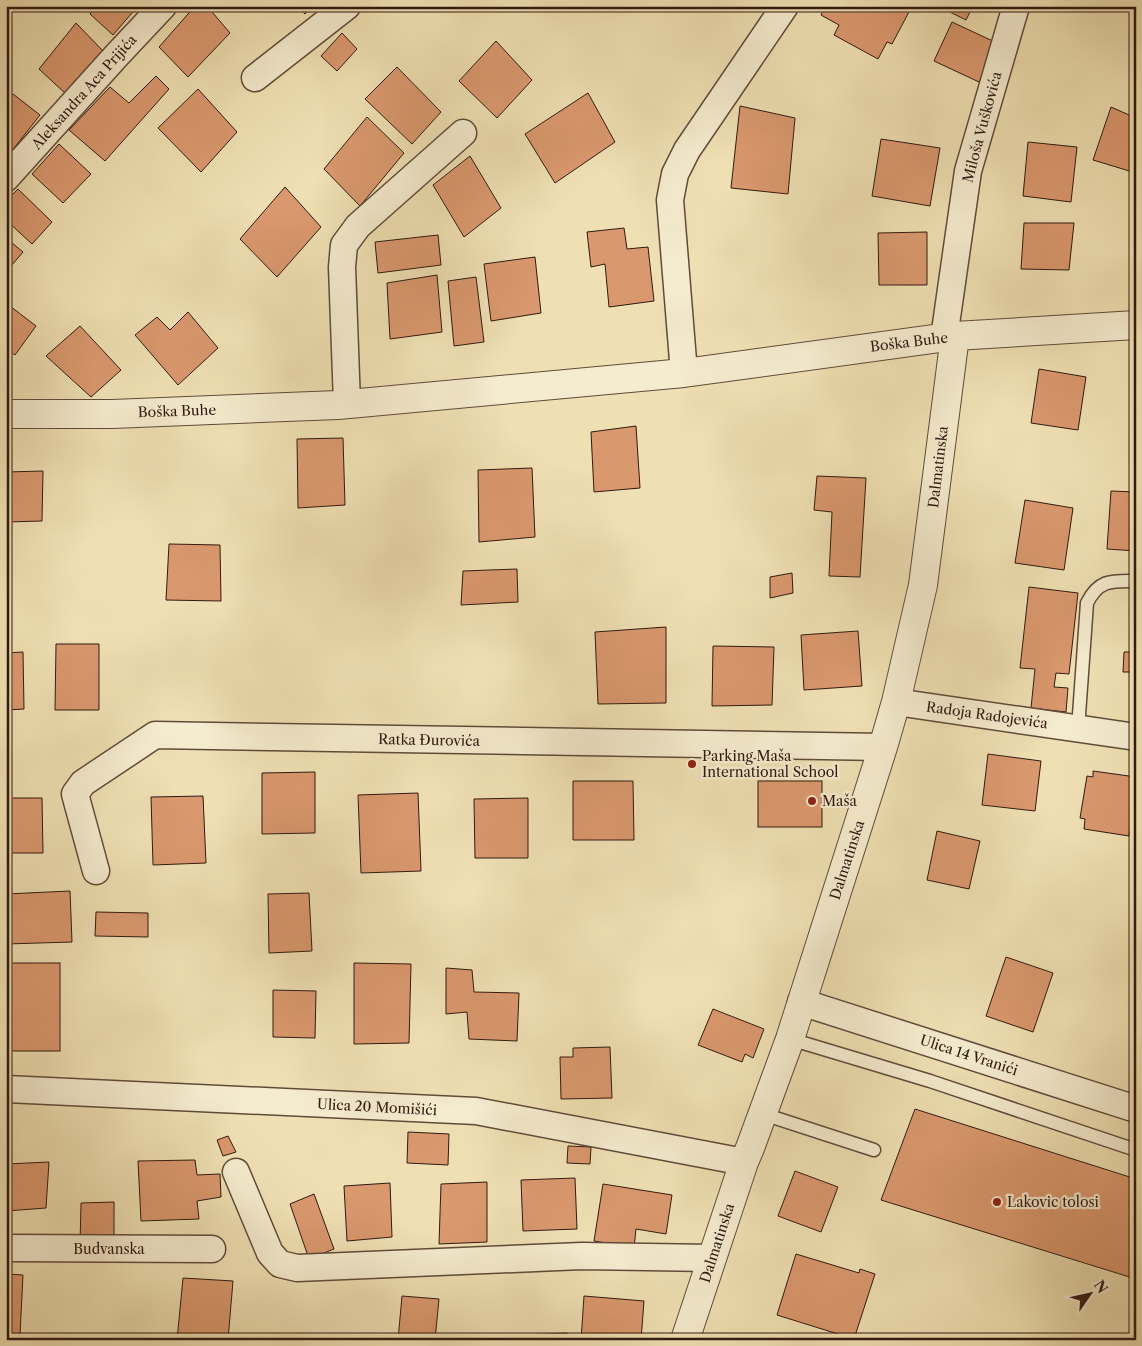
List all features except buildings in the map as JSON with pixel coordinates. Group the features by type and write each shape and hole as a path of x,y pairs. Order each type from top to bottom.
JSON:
{"street":[{"name":"Aleksandra Aca Prijića","path":"6,178 163,6"},
{"path":"255,78 347,6"},
{"path":"684,373 670,200 676,174 686,150 785,6"},
{"name":"Miloša Vuškovića","path":"950,337 968,171 1016,6"},
{"path":"347,404 342,267 344,245 358,226 463,133"},
{"name":"Boška Buhe","path":"6,414 112,414 338,405 684,373 950,337 1136,325"},
{"name":"Dalmatinska","path":"685,1340 744,1162 790,1039 884,747 896,702 923,585 950,337"},
{"name":"Radoja Radojevića","path":"896,702 1136,737"},
{"name":"Ratka Đurovića","path":"96,871 75,794 83,783 155,735 884,747"},
{"name":"Ulica 14 Vranići","path":"801,1002 1136,1109"},
{"name":"Ulica 20 Momišići","path":"6,1089 476,1111 744,1162"},
{"path":"236,1172 270,1253 280,1264 298,1268 582,1256 712,1258"},
{"name":"Budvanska","path":"6,1248 212,1249"}],"lane":[{"path":"1078,729 1087,603 1092,593 1100,585 1109,581 1136,581"},
{"path":"790,1039 930,1081 1136,1150"},
{"path":"763,1114 874,1150"}],"place":[{"name":"Parking Maša International School","path":"692,764"},
{"name":"Maša","path":"812,801"},
{"name":"Lakovic tolosi","path":"997,1202"}]}
